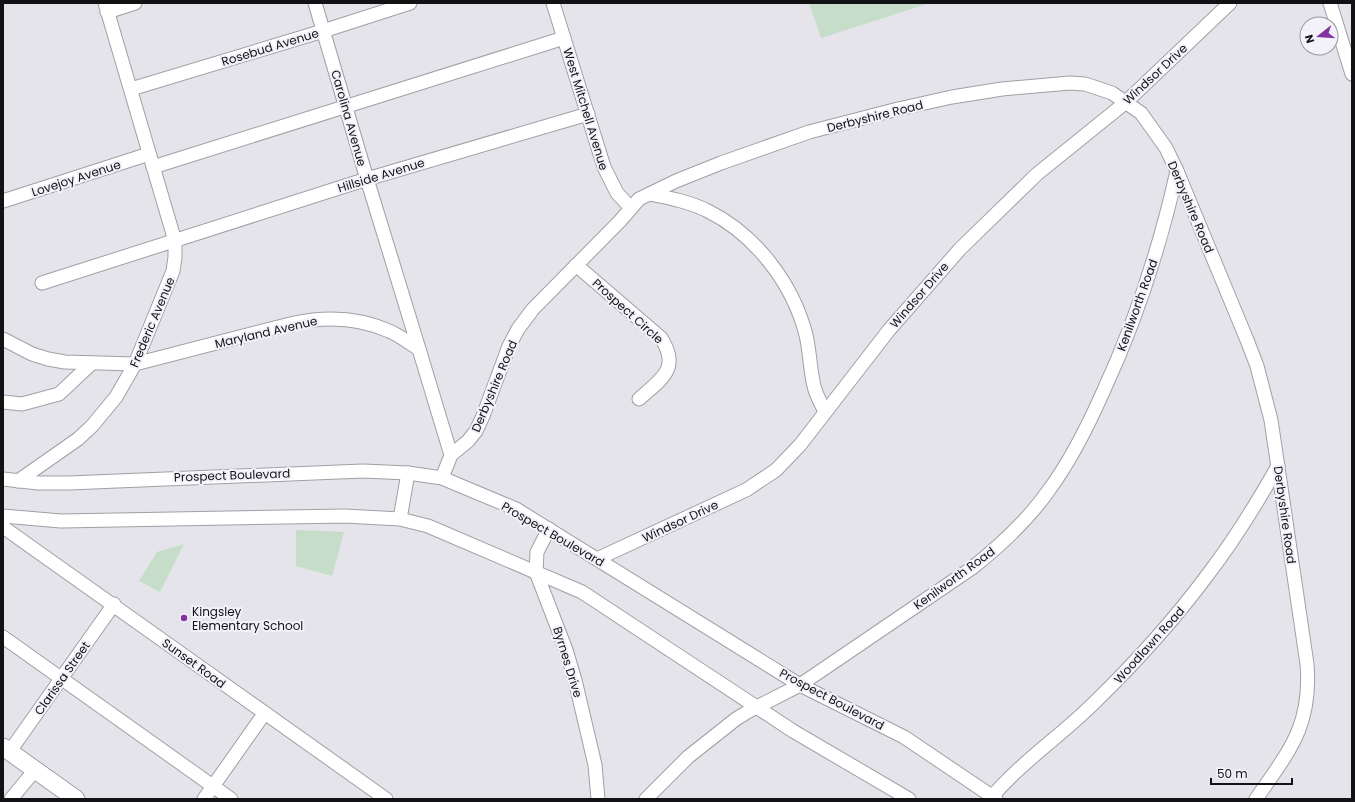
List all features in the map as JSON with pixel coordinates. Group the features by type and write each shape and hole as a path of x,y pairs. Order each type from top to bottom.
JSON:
{"main road":[{"path":"6,749 76,799"}],"street":[{"path":"106,7 134,3"},
{"name":"Carolina Avenue","path":"315,3 419,348"},
{"name":"Rosebud Avenue","path":"131,89 410,3"},
{"name":"West Mitchell Avenue","path":"553,3 604,168 617,193 631,208"},
{"name":"Windsor Drive","path":"597,559 746,490 762,481 776,470 788,458 889,330 960,249 1037,174 1125,103 1230,3"},
{"path":"1330,3 1352,74"},
{"name":"Frederic Avenue","path":"18,481 78,439 92,426 116,397 135,364 169,284 175,257 175,241 106,7"},
{"path":"153,167 346,108 564,38"},
{"name":"Derbyshire Road","path":"442,478 452,455 468,441 476,431 509,346 518,329 533,309 639,199 721,163 809,132 898,109 1002,89 1070,83 1085,84 1112,93 1141,113 1166,148 1177,171 1257,366 1271,420 1307,664 1308,696 1302,722 1294,742 1256,799"},
{"name":"Hillside Avenue","path":"42,283 367,179 588,114"},
{"name":"Lovejoy Avenue","path":"3,201 149,154"},
{"name":"Kenilworth Road","path":"646,799 688,757 730,724 756,707 800,685 972,568 1014,532 1032,512 1049,491 1078,445 1115,367 1132,324 1161,237 1177,171"},
{"path":"650,194 681,201 708,211 725,221 758,249 771,264 792,297 800,316 810,354 814,386 825,412"},
{"name":"Prospect Circle","path":"576,265 661,338 667,347 670,357 669,367 664,376 639,398"},
{"name":"Maryland Avenue","path":"3,339 21,349 48,359 65,362 135,364 294,323 313,319 345,318 374,325 390,331 419,348"},
{"path":"419,348 452,455"},
{"path":"3,402 22,404 59,394 92,363"},
{"name":"Woodlawn Road","path":"993,798 1025,763 1092,705 1154,642 1210,572 1235,536 1278,466"},
{"name":"Prospect Boulevard","path":"3,479 38,483 334,471 408,473 442,478 516,509 800,685 904,737 993,798"},
{"path":"400,519 408,473"},
{"path":"3,516 61,521 345,516 400,519 428,526 582,592 793,731 909,799"},
{"name":"Sunset Road","path":"3,527 114,604 264,714 386,799"},
{"name":"Byrnes Drive","path":"549,529 537,552 536,572 558,628 574,680 595,765 598,799"},
{"name":"Clarissa Street","path":"6,749 61,679 114,604"},
{"path":"3,637 230,799"},
{"path":"204,799 264,714"},
{"path":"11,799 35,770"}],"green space":[{"path":"809,3 930,3 821,38"},
{"path":"296,530 344,532 332,576 296,566"},
{"path":"184,544 160,592 139,581 157,552"}],"place":[{"name":"Kingsley Elementary School","path":"184,618"}]}
